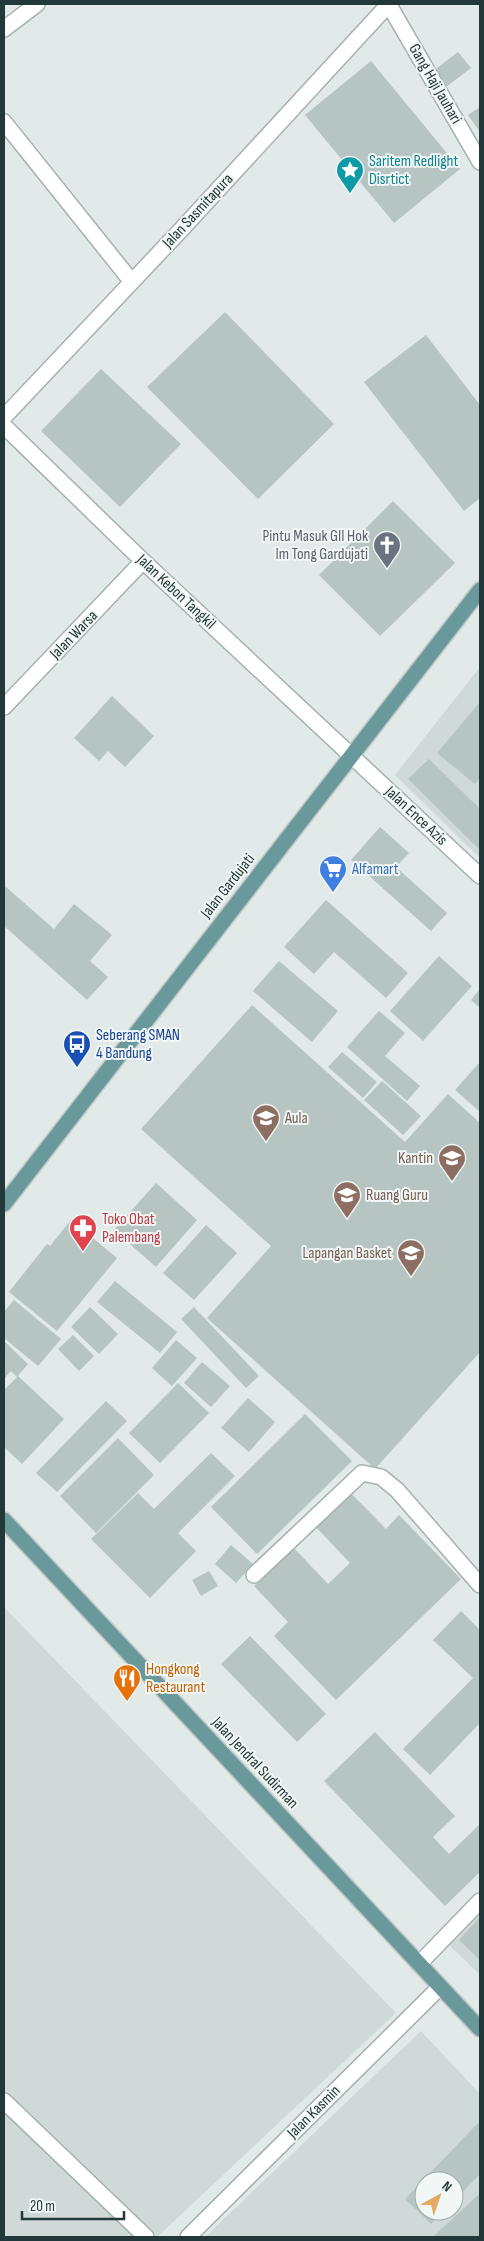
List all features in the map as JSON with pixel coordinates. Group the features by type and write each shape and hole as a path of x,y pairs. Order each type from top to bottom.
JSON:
{"main road":[{"name":"Jalan Gardujati","path":"4,1204 480,590"},
{"name":"Jalan Jendral Sudirman","path":"4,1520 480,2029"}],"street":[{"path":"4,29 36,4"},
{"name":"Gang Haji Jauhari","path":"389,4 480,162"},
{"name":"Jalan Sasmitapura","path":"4,417 132,282 389,4"},
{"path":"4,122 132,282"},
{"name":"Jalan Kebon Tangkil","path":"4,426 143,561 352,756"},
{"name":"Jalan Warsa","path":"4,707 143,561"},
{"name":"Jalan Ence Azis","path":"352,756 480,876"},
{"path":"254,1575 362,1473 382,1477 397,1490 480,1585"},
{"path":"420,1964 480,1901"},
{"name":"Jalan Kasmin","path":"188,2237 440,1987"},
{"path":"4,2101 146,2237"}],"shaded area":[{"path":"480,667 480,858 395,775"},
{"path":"4,1607 396,2013 157,2237 4,2237"},
{"path":"480,1897 480,1975 441,1937"},
{"path":"421,2031 480,2094 480,2237 205,2237"}],"building":[{"path":"458,52 471,68 446,87 433,71"},
{"path":"371,61 460,169 394,223 305,115"},
{"path":"480,107 480,132 468,115"},
{"path":"225,312 334,424 258,499 147,387"},
{"path":"426,335 480,405 480,498 464,511 364,382"},
{"path":"101,369 181,444 120,507 41,431"},
{"name":"Pintu Masuk GII Hok Im Tong Gardujati","path":"393,501 455,563 380,636 319,575"},
{"path":"112,696 154,736 125,767 108,751 99,761 74,738"},
{"path":"480,702 480,777 475,784 437,753"},
{"path":"429,759 480,809 480,850 408,779"},
{"path":"380,827 409,853 396,867 447,913 431,931 351,860"},
{"path":"6,887 54,929 74,904 112,935 90,961 108,977 87,1000 4,926 4,889"},
{"path":"326,900 408,973 386,998 334,952 314,974 284,947"},
{"path":"439,956 472,986 423,1041 390,1011"},
{"path":"279,961 338,1011 312,1042 253,991"},
{"path":"480,989 480,1008 471,1000"},
{"path":"252,1005 405,1142 448,1094 480,1123 480,1352 375,1469 207,1318 271,1246 141,1129"},
{"path":"379,1011 405,1033 385,1056 420,1086 407,1101 347,1047"},
{"path":"342,1052 377,1082 363,1098 328,1067"},
{"path":"480,1062 480,1112 455,1090"},
{"path":"382,1081 421,1116 403,1135 364,1100"},
{"path":"156,1183 197,1220 156,1267 114,1230"},
{"path":"71,1220 117,1258 57,1331 9,1292 47,1244 50,1246"},
{"path":"206,1225 237,1253 194,1300 163,1273"},
{"path":"115,1281 177,1332 160,1353 97,1302"},
{"path":"14,1300 61,1339 38,1366 4,1338 4,1312"},
{"path":"90,1307 118,1334 99,1354 71,1327"},
{"path":"194,1307 259,1376 246,1388 181,1319"},
{"path":"73,1335 94,1356 79,1371 58,1349"},
{"path":"176,1340 197,1358 172,1386 152,1368"},
{"path":"4,1341 28,1364 17,1377 11,1371 4,1379"},
{"path":"202,1362 230,1386 211,1407 184,1383"},
{"path":"18,1376 64,1419 22,1464 4,1447 4,1390"},
{"path":"178,1383 209,1413 160,1463 129,1433"},
{"path":"248,1398 275,1422 249,1452 221,1428"},
{"path":"106,1401 127,1421 57,1492 36,1473"},
{"path":"305,1414 352,1461 257,1554 211,1507"},
{"path":"118,1438 154,1475 96,1533 60,1496"},
{"path":"211,1453 235,1476 178,1533 196,1551 150,1598 91,1539 138,1493 154,1509"},
{"path":"349,1491 386,1529 399,1515 461,1579 336,1700 274,1636 288,1622 254,1586 294,1548 328,1584 350,1563 314,1525"},
{"path":"231,1545 253,1564 236,1583 215,1564"},
{"path":"209,1571 218,1586 201,1596 192,1580"},
{"path":"461,1611 480,1630 480,1723 430,1775 403,1749 473,1678 433,1640"},
{"path":"250,1636 326,1714 297,1742 221,1664"},
{"path":"375,1732 455,1816 433,1837 449,1854 480,1824 480,1872 445,1906 324,1781"},
{"path":"480,1917 480,1960 459,1940"},
{"path":"480,2121 480,2174 464,2191 464,2171 432,2171"},
{"path":"414,2190 414,2208 405,2199"},
{"path":"480,2193 480,2237 433,2237 450,2221 464,2221 464,2208"}],"place":[{"name":"Saritem Redlight Disrtict","path":"350,194"},
{"name":"Pintu Masuk GII Hok Im Tong Gardujati","path":"387,569"},
{"name":"Alfamart","path":"333,893"},
{"name":"Seberang SMAN 4 Bandung","path":"77,1068"},
{"name":"Aula","path":"266,1142"},
{"name":"Kantin","path":"452,1182"},
{"name":"Ruang Guru","path":"347,1219"},
{"name":"Toko Obat Palembang","path":"83,1252"},
{"name":"Lapangan Basket","path":"411,1277"},
{"name":"Hongkong Restaurant","path":"127,1702"}]}
